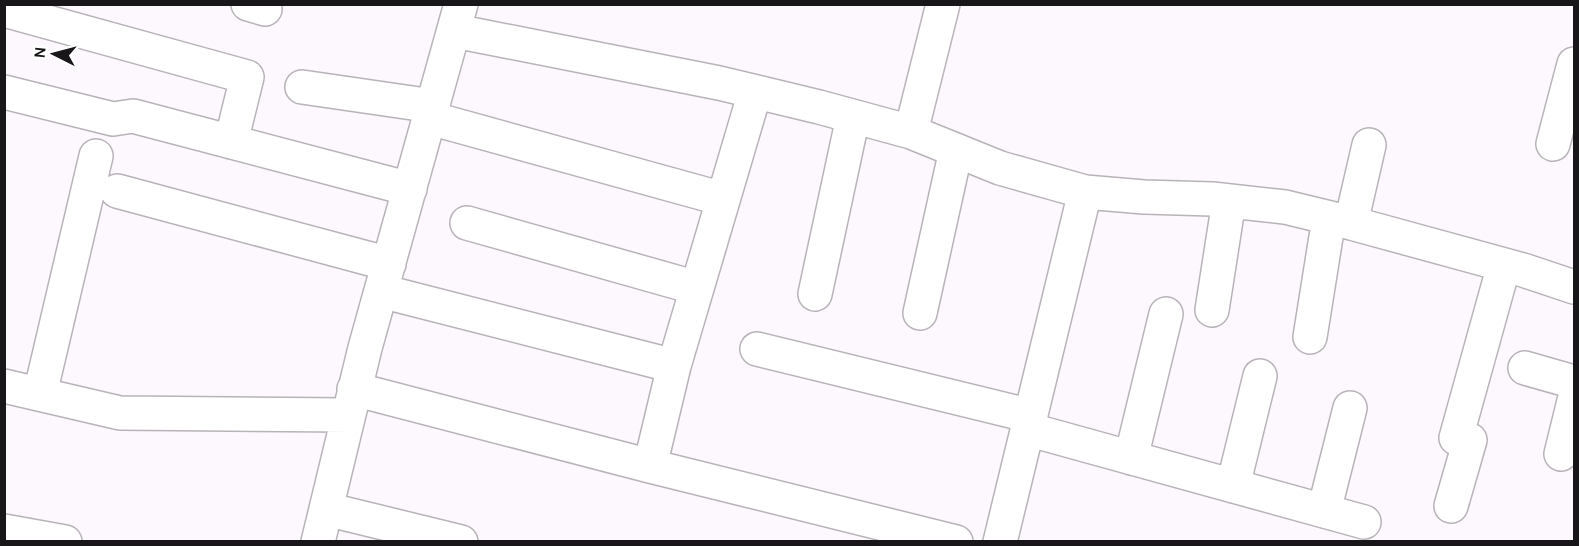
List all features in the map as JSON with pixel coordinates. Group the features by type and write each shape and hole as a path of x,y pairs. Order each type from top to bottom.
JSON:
{"street":[{"path":"911,132 943,4"},
{"path":"4,10 247,77 231,142"},
{"path":"318,542 351,402 458,18 911,132 1000,168 1085,192 1285,207 1504,265 1575,287"},
{"path":"1553,144 1575,64"},
{"path":"302,87 432,112 723,199"},
{"path":"4,92 113,119 133,116 410,189"},
{"path":"650,466 674,366 755,92"},
{"path":"815,294 853,117"},
{"path":"1310,337 1340,221 1369,145"},
{"path":"920,313 956,150"},
{"path":"40,394 96,156"},
{"path":"117,191 385,278 674,366"},
{"path":"1000,542 1085,192"},
{"path":"1212,310 1229,201"},
{"path":"467,223 697,288"},
{"path":"1451,506 1470,440 1456,438 1504,265"},
{"path":"1131,458 1166,314"},
{"path":"757,349 1029,423 1131,458 1364,522"},
{"path":"1525,368 1575,382"},
{"path":"1233,486 1260,376"},
{"path":"5,390 40,394 120,413 351,402 650,466 956,542"},
{"path":"1562,454 1575,401"},
{"path":"1324,512 1350,408"},
{"path":"326,509 460,542"},
{"path":"4,531 65,542"}]}
